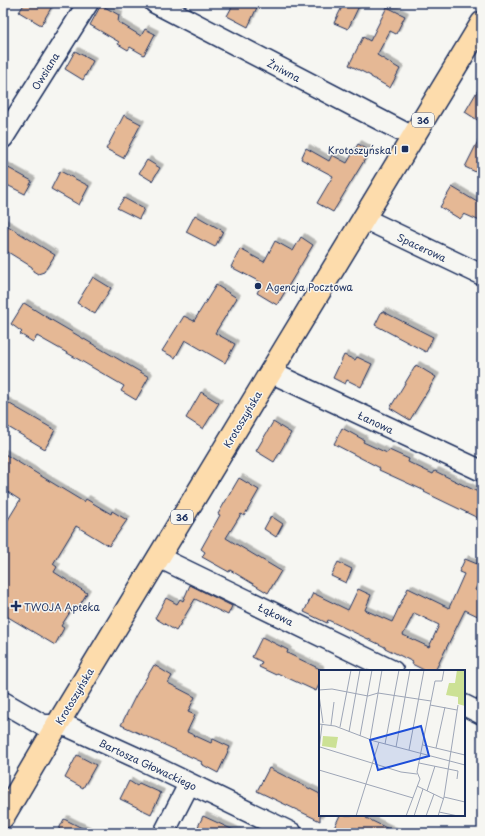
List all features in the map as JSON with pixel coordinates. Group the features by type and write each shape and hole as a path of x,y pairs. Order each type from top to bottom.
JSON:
{"main road":[{"name":"Krotoszyńska","path":"3,817 56,724 482,23"}],"street":[{"name":"Owsiana","path":"3,138 88,3"},
{"name":"Żniwna","path":"155,3 413,137"},
{"name":"Spacerowa","path":"363,218 482,275"},
{"name":"Łanowa","path":"270,372 482,471"},
{"name":"Łąkowa","path":"158,557 391,670"},
{"name":"Bartosza Głowackiego","path":"3,702 43,725 56,724 74,729 292,833"},
{"path":"465,706 482,714"},
{"path":"164,833 189,784"}],"building":[{"path":"25,3 54,3 41,25 19,12"},
{"path":"234,3 259,3 248,27 227,16"},
{"path":"344,3 352,3 359,6 348,29 334,23"},
{"path":"101,5 119,15 118,22 141,36 145,29 155,34 144,55 130,47 128,50 118,44 119,42 90,25"},
{"path":"387,7 405,16 396,34 390,31 377,55 400,69 390,88 349,65 363,37 370,41"},
{"path":"75,51 93,61 83,80 65,69"},
{"path":"482,83 482,123 465,112"},
{"path":"124,115 141,124 123,158 106,149"},
{"path":"482,133 482,175 465,167"},
{"path":"358,144 370,151 333,212 317,203 333,176 301,159 306,148 329,161 332,155 347,163"},
{"path":"147,160 160,168 152,181 139,173"},
{"path":"3,165 32,181 25,194 3,183"},
{"path":"60,171 89,186 79,205 51,189"},
{"path":"452,187 482,205 482,222 464,214 460,219 440,207"},
{"path":"124,198 144,209 139,219 117,208"},
{"path":"195,215 223,231 215,247 186,232"},
{"path":"3,223 55,255 44,272 38,274 33,271 32,267 3,249"},
{"path":"301,237 313,245 277,305 257,293 262,283 231,267 240,249 264,262 275,241 293,251"},
{"path":"93,277 111,288 95,314 77,303"},
{"path":"216,285 237,298 215,333 235,344 225,363 185,340 175,358 162,351 184,316 194,321"},
{"path":"24,303 149,377 136,400 121,391 124,386 76,358 37,336 33,342 20,334 22,332 11,324"},
{"path":"382,311 433,337 426,352 375,325"},
{"path":"344,355 355,360 357,357 372,364 361,387 347,380 345,384 333,378"},
{"path":"416,365 436,377 410,420 390,408"},
{"path":"201,392 219,403 203,429 186,418"},
{"path":"3,400 55,430 45,449 3,424"},
{"path":"273,422 291,433 274,462 256,451"},
{"path":"342,428 364,440 363,442 387,453 389,450 409,459 408,462 433,474 435,471 482,494 482,520 379,470 380,468 334,444"},
{"path":"3,453 84,502 86,499 111,514 112,511 127,520 109,546 76,526 53,564 57,567 54,572 87,593 78,608 74,606 61,626 64,628 55,645 3,614 3,528 20,500 3,489"},
{"path":"239,478 259,490 244,516 241,514 226,538 281,571 268,593 230,570 229,572 202,557 205,552 201,549 220,515 218,514"},
{"path":"271,516 283,524 276,537 264,529"},
{"path":"465,559 482,566 482,574 475,590 482,593 482,618 465,610 435,670 424,670 412,664 413,662 385,647 328,620 327,623 304,612 313,593 348,610 358,589 371,595 365,610 392,622 408,588 449,608 464,574 459,572","holes":["414,613 439,625 429,647 403,635"]},
{"path":"338,562 352,569 346,583 331,576"},
{"path":"190,585 232,606 228,615 195,599 176,631 155,618 166,598 177,604 180,599 183,601"},
{"path":"262,637 288,650 287,653 320,669 319,685 316,691 277,673 276,675 259,667 262,662 252,657"},
{"path":"154,665 172,676 168,683 195,697 188,712 195,715 187,732 211,743 213,739 230,747 218,773 201,764 202,762 121,725 136,695"},
{"path":"77,755 96,765 83,788 65,778"},
{"path":"269,768 319,793 320,821 257,791"},
{"path":"129,781 137,786 139,783 161,793 151,814 120,799"},
{"path":"203,816 240,833 195,833"},
{"path":"340,816 367,816 366,818 397,833 344,833 334,828"},
{"path":"64,819 92,833 57,833"}],"place":[{"name":"Krotoszyńska I","path":"405,149"},
{"name":"Agencja Pocztowa","path":"258,286"},
{"name":"TWOJA Apteka","path":"16,606"}]}
